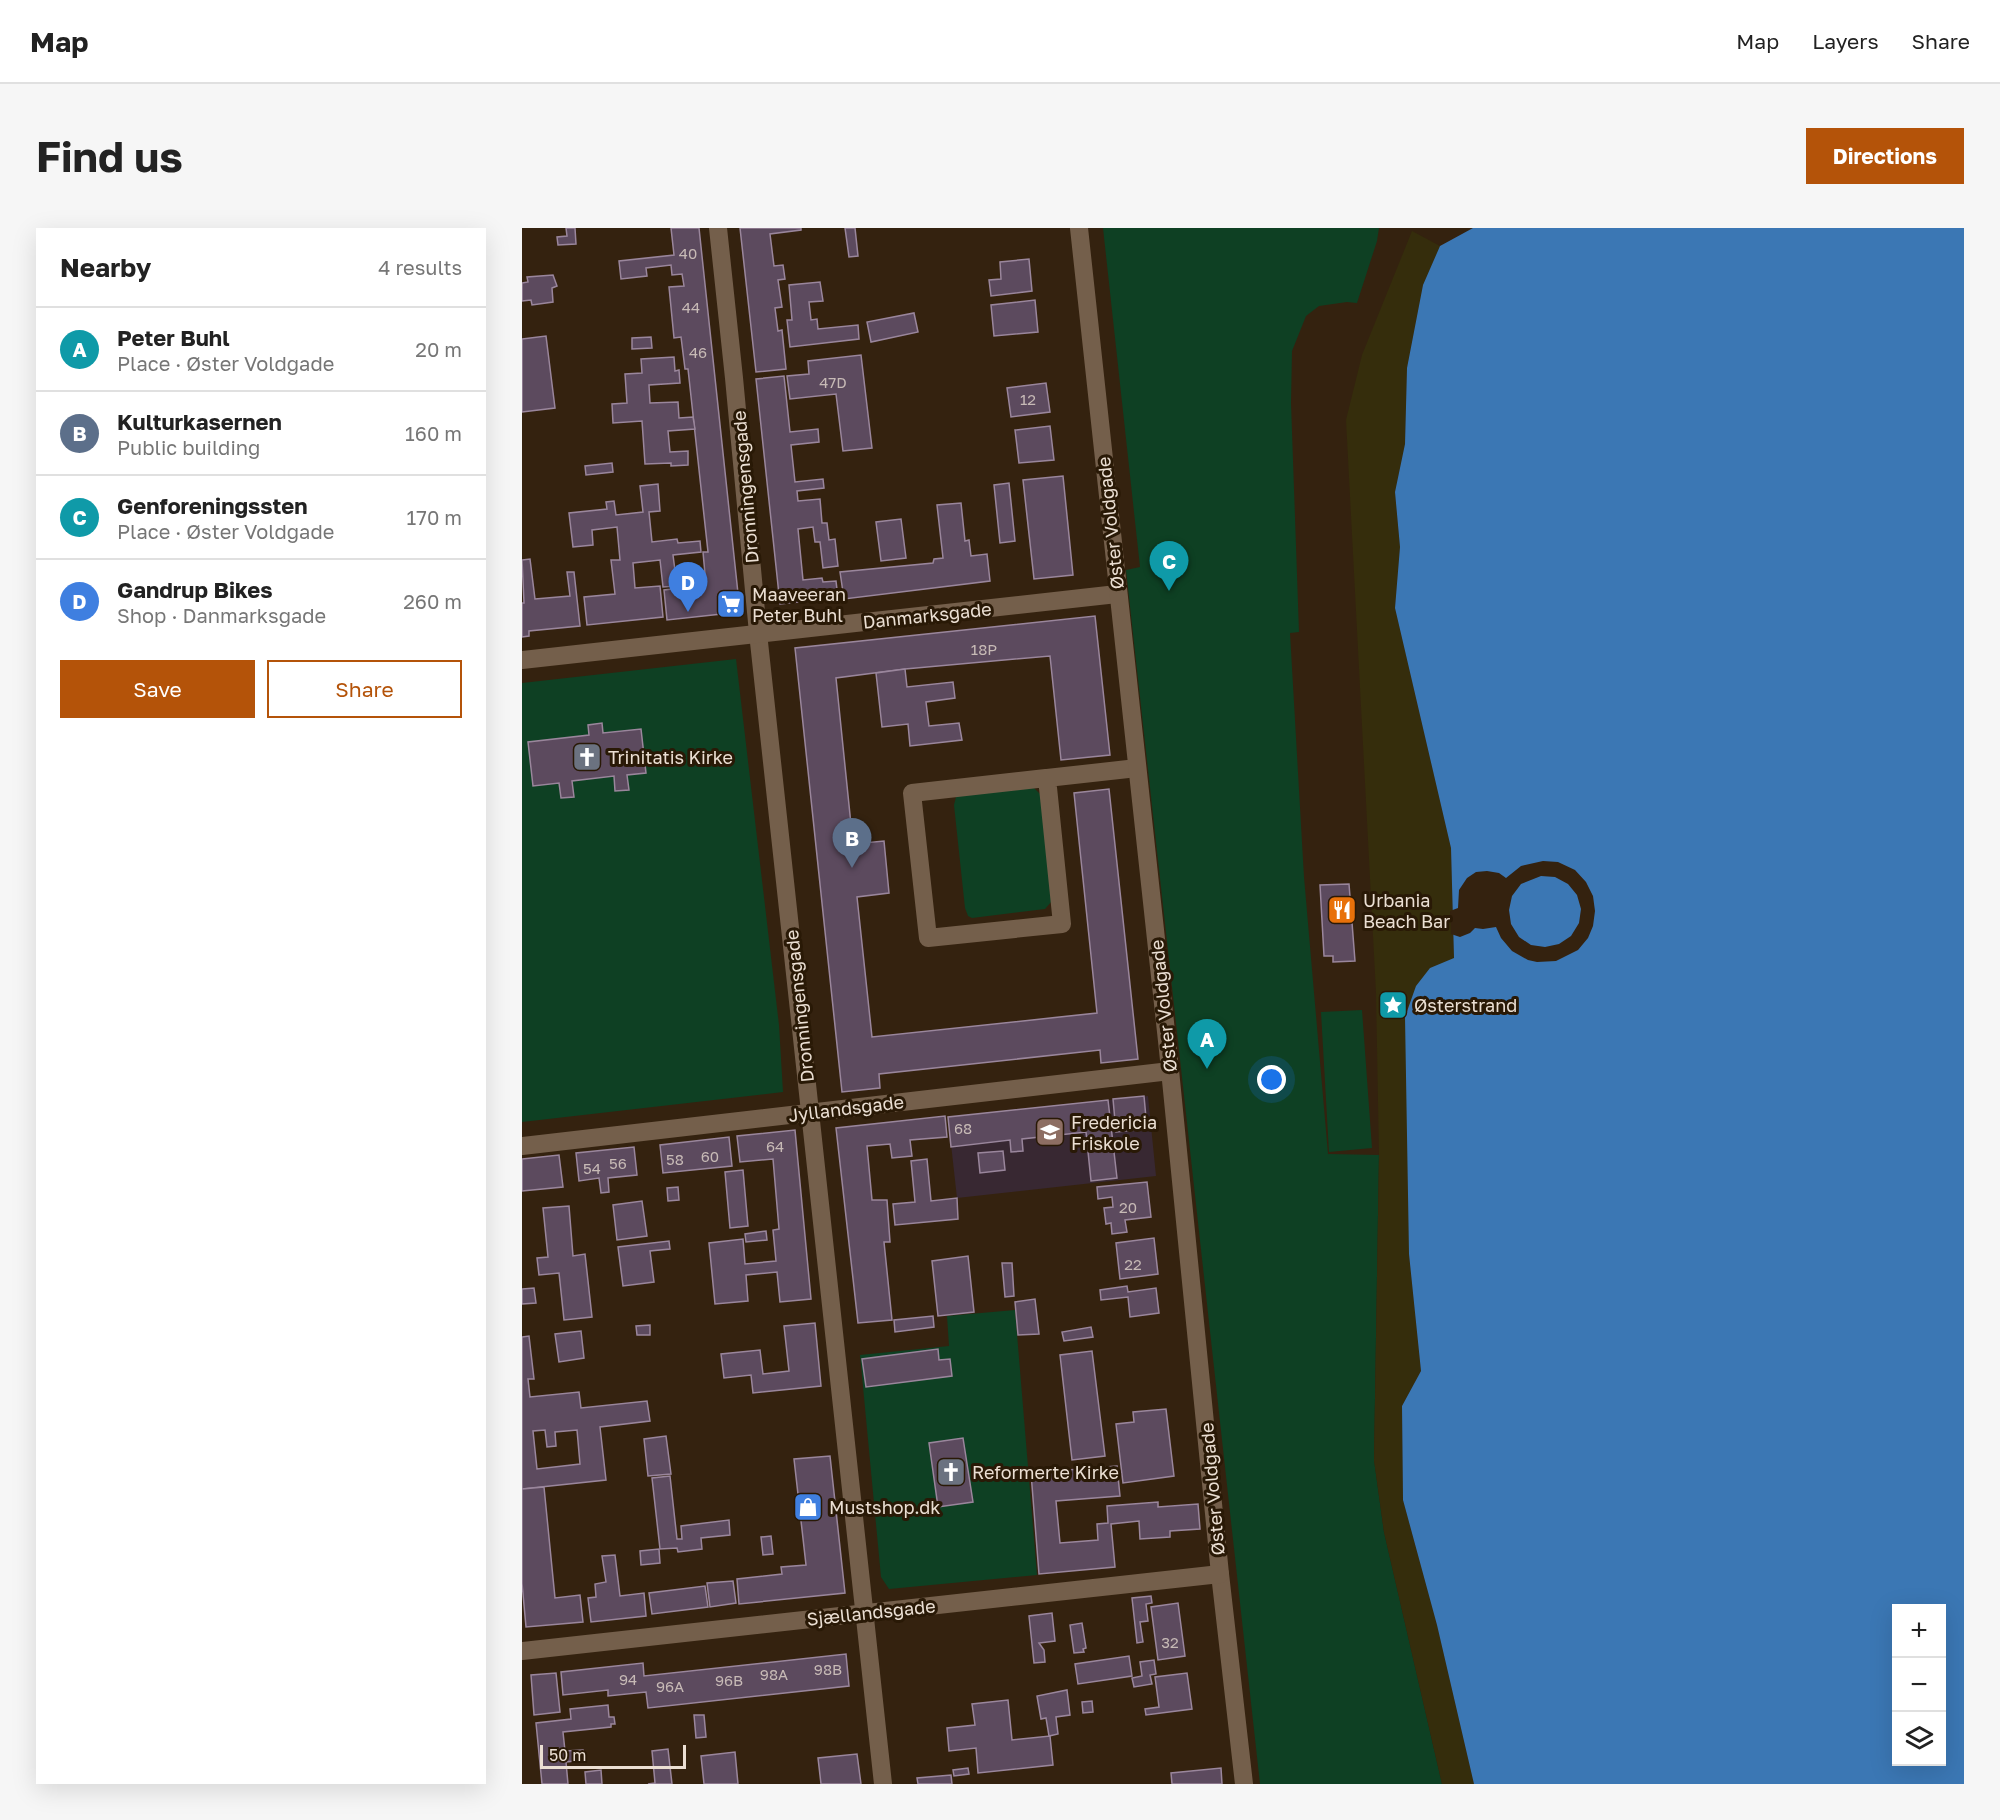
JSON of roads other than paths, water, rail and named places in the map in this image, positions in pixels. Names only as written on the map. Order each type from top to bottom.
[{"type":"street","name":"Dronningensgade","points":[[718,228],[758,633],[883,1784]]},
{"type":"street","name":"Øster Voldgade","points":[[1079,228],[1244,1784]]},
{"type":"street","name":"Danmarksgade","points":[[522,660],[1117,594]]},
{"type":"street","points":[[1047,778],[1062,924],[928,938],[912,793],[1047,778],[1137,768]]},
{"type":"street","name":"Jyllandsgade","points":[[522,1146],[1170,1071]]},
{"type":"street","name":"Sjællandsgade","points":[[522,1651],[1220,1574]]},
{"type":"water","points":[[1473,228],[1964,228],[1964,1784],[1474,1784],[1437,1625],[1403,1500],[1402,1406],[1421,1371],[1409,1254],[1405,1017],[1416,986],[1430,968],[1454,958],[1451,848],[1395,608],[1400,547],[1395,492],[1405,444],[1407,368],[1423,285],[1440,246]]},
{"type":"place","name":"Genforeningssten","points":[[1169,591]]},
{"type":"place","name":"Maaveeran Peter Buhl","points":[[731,604]]},
{"type":"place","name":"Gandrup Bikes","points":[[688,612]]},
{"type":"place","name":"Trinitatis Kirke","points":[[587,757]]},
{"type":"place","name":"Kulturkasernen","points":[[852,868]]},
{"type":"place","name":"Urbania Beach Bar","points":[[1342,910]]},
{"type":"place","name":"Østerstrand","points":[[1393,1005]]},
{"type":"place","name":"Peter Buhl","points":[[1207,1069]]},
{"type":"place","name":"Fredericia Friskole","points":[[1050,1132]]},
{"type":"place","name":"Reformerte Kirke","points":[[951,1472]]},
{"type":"place","name":"Mustshop.dk","points":[[808,1507]]}]
